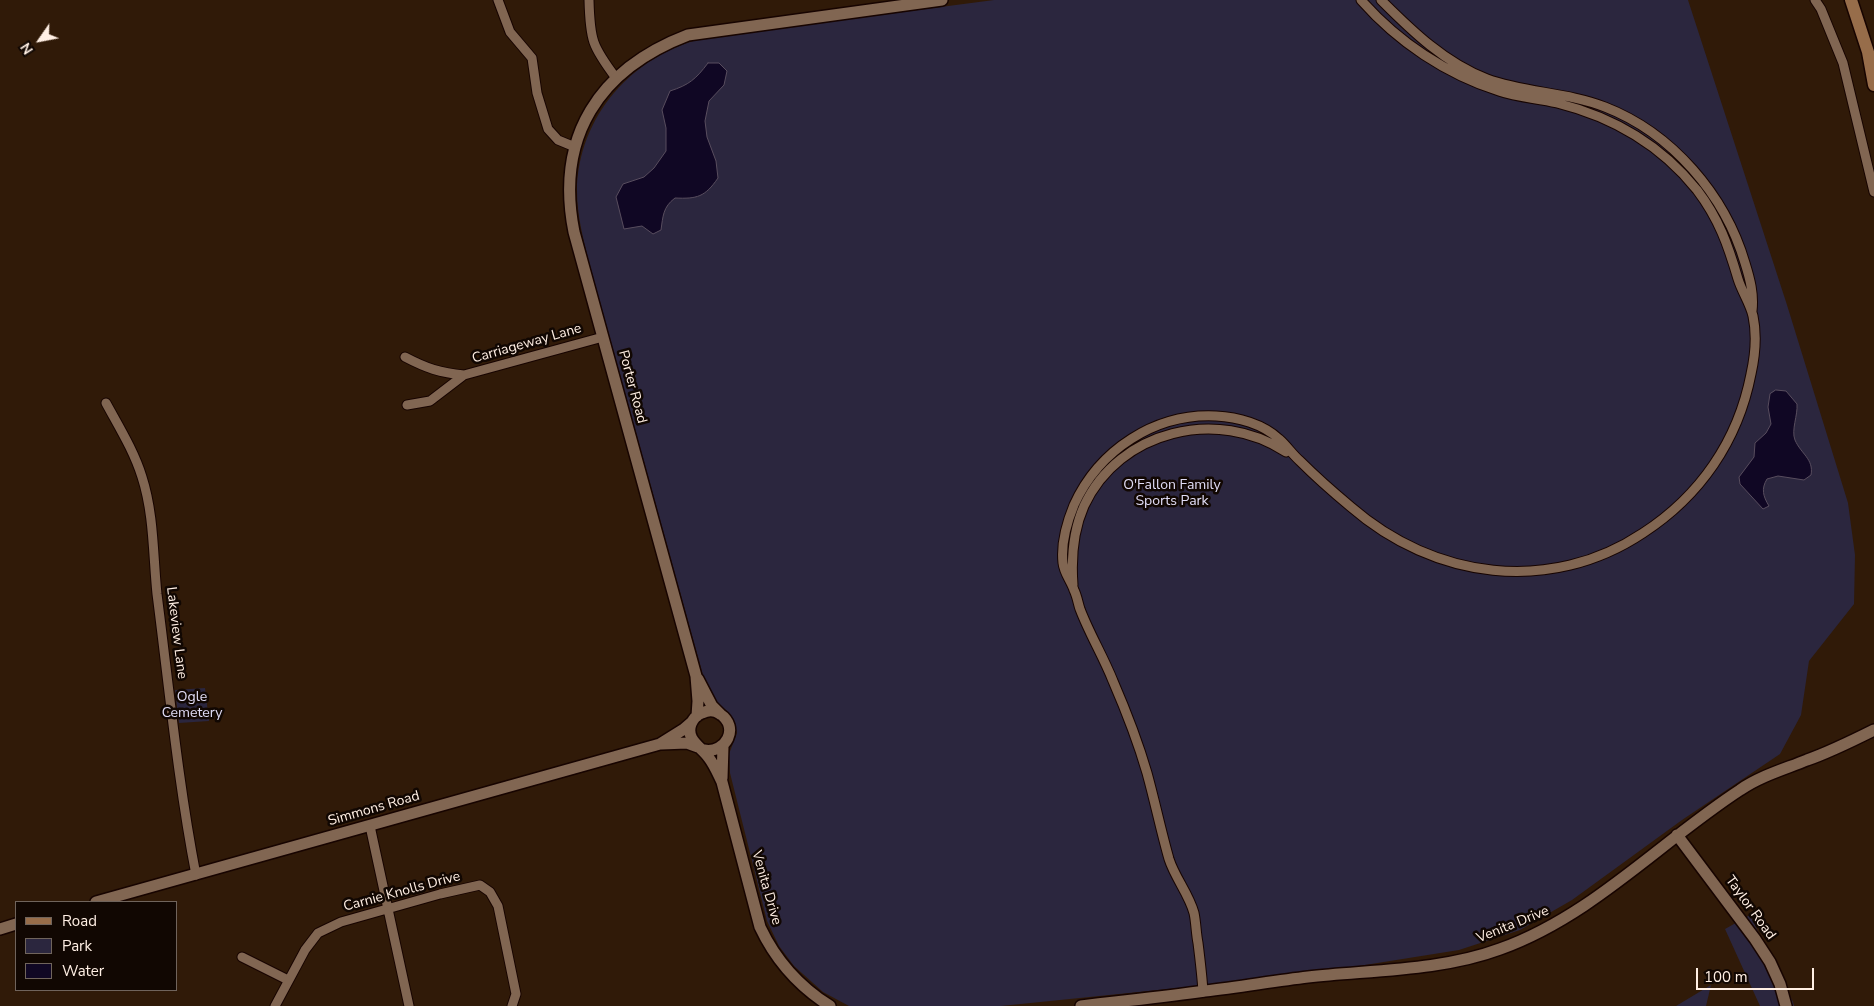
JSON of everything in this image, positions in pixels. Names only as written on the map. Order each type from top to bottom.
[{"type":"main road","points":[[1851,0],[1868,52],[1874,85]]},
{"type":"street","points":[[498,0],[510,32],[532,58],[537,93],[548,129],[558,140],[575,147]]},
{"type":"street","points":[[589,0],[594,45],[616,78]]},
{"type":"street","name":"Porter Road","points":[[694,719],[698,701],[696,676],[570,214],[569,182],[575,147],[583,124],[592,108],[616,78],[640,59],[664,44],[688,35],[866,5],[942,0]]},
{"type":"street","points":[[1361,0],[1390,30],[1412,47],[1457,74],[1517,97],[1556,102],[1601,117],[1642,138],[1681,172],[1711,211],[1730,249],[1739,284],[1752,311]]},
{"type":"street","points":[[1203,992],[1194,911],[1171,868],[1145,767],[1134,734],[1113,681],[1080,608],[1063,563],[1066,531],[1076,500],[1096,469],[1118,449],[1142,432],[1174,420],[1186,418],[1215,416],[1229,418],[1253,423],[1276,436],[1297,459],[1370,524],[1430,557],[1461,566],[1501,572],[1542,569],[1584,562],[1621,547],[1650,529],[1678,508],[1703,481],[1715,464],[1734,429],[1747,391],[1754,353],[1755,337],[1752,311],[1754,297],[1741,249],[1734,232],[1715,197],[1702,180],[1664,141],[1627,117],[1606,108],[1571,96],[1503,84],[1472,72],[1438,52],[1398,18],[1381,0]]},
{"type":"street","points":[[1815,0],[1821,9],[1843,63],[1874,192]]},
{"type":"street","name":"Carriageway Lane","points":[[407,405],[430,401],[464,376],[603,337]]},
{"type":"street","points":[[405,357],[444,374],[464,376]]},
{"type":"street","name":"Lakeview Lane","points":[[106,403],[121,428],[137,462],[148,500],[185,814],[196,875]]},
{"type":"street","name":"Porter Road","points":[[696,676],[712,706],[720,714]]},
{"type":"street","points":[[707,711],[720,714],[725,718],[730,731],[729,738],[723,746],[716,750],[701,749],[690,735],[694,719],[707,711]]},
{"type":"street","name":"Simmons Road","points":[[660,744],[684,729],[694,719]]},
{"type":"street","name":"Venita Drive","points":[[1081,1006],[1203,992],[1306,977],[1428,965],[1461,960],[1499,950],[1560,922],[1604,892],[1677,835],[1742,788],[1874,730]]},
{"type":"street","name":"Simmons Road","points":[[100,901],[660,744],[687,743],[701,749]]},
{"type":"street","name":"Venita Drive","points":[[723,746],[722,782],[760,927],[769,946],[798,982],[830,1006]]},
{"type":"street","name":"Venita Drive","points":[[701,749],[722,782]]},
{"type":"street","points":[[370,826],[409,1006]]},
{"type":"street","name":"Taylor Road","points":[[1677,835],[1770,962],[1780,984],[1786,1006]]},
{"type":"street","name":"Carnie Knolls Drive","points":[[275,1006],[305,950],[318,933],[341,922],[480,885],[490,892],[498,906],[516,994],[512,1006]]},
{"type":"street","points":[[0,929],[15,924]]},
{"type":"street","points":[[242,956],[288,980]]},
{"type":"green space","name":"O'Fallon Family Sports Park","points":[[994,0],[1688,0],[1787,305],[1848,503],[1855,555],[1854,604],[1809,661],[1801,715],[1780,754],[1682,820],[1572,900],[1520,930],[1459,950],[1296,976],[1001,1006],[849,1006],[823,992],[794,966],[779,946],[767,921],[730,773],[729,754],[737,733],[734,720],[726,710],[715,702],[706,686],[589,262],[578,209],[577,191],[580,164],[587,138],[599,114],[614,93],[633,74],[654,59],[678,46],[704,38]]},
{"type":"green space","name":"Ogle Cemetery","points":[[205,688],[209,721],[179,723],[175,690]]},
{"type":"green space","points":[[1750,915],[1794,1006],[1760,1006],[1725,929]]},
{"type":"green space","points":[[1711,985],[1706,1006],[1676,1006]]},
{"type":"water","points":[[708,63],[719,63],[727,71],[724,85],[709,101],[705,121],[707,137],[716,161],[718,178],[700,196],[675,198],[671,201],[664,212],[661,230],[653,234],[642,226],[624,229],[616,197],[623,184],[644,177],[654,168],[666,151],[666,128],[662,110],[670,91],[692,81]]},
{"type":"water","points":[[1776,390],[1786,391],[1797,404],[1794,436],[1811,465],[1811,475],[1804,480],[1778,476],[1767,479],[1764,492],[1769,506],[1763,509],[1740,484],[1739,477],[1754,457],[1755,443],[1766,433],[1771,424],[1768,407],[1770,394]]}]
